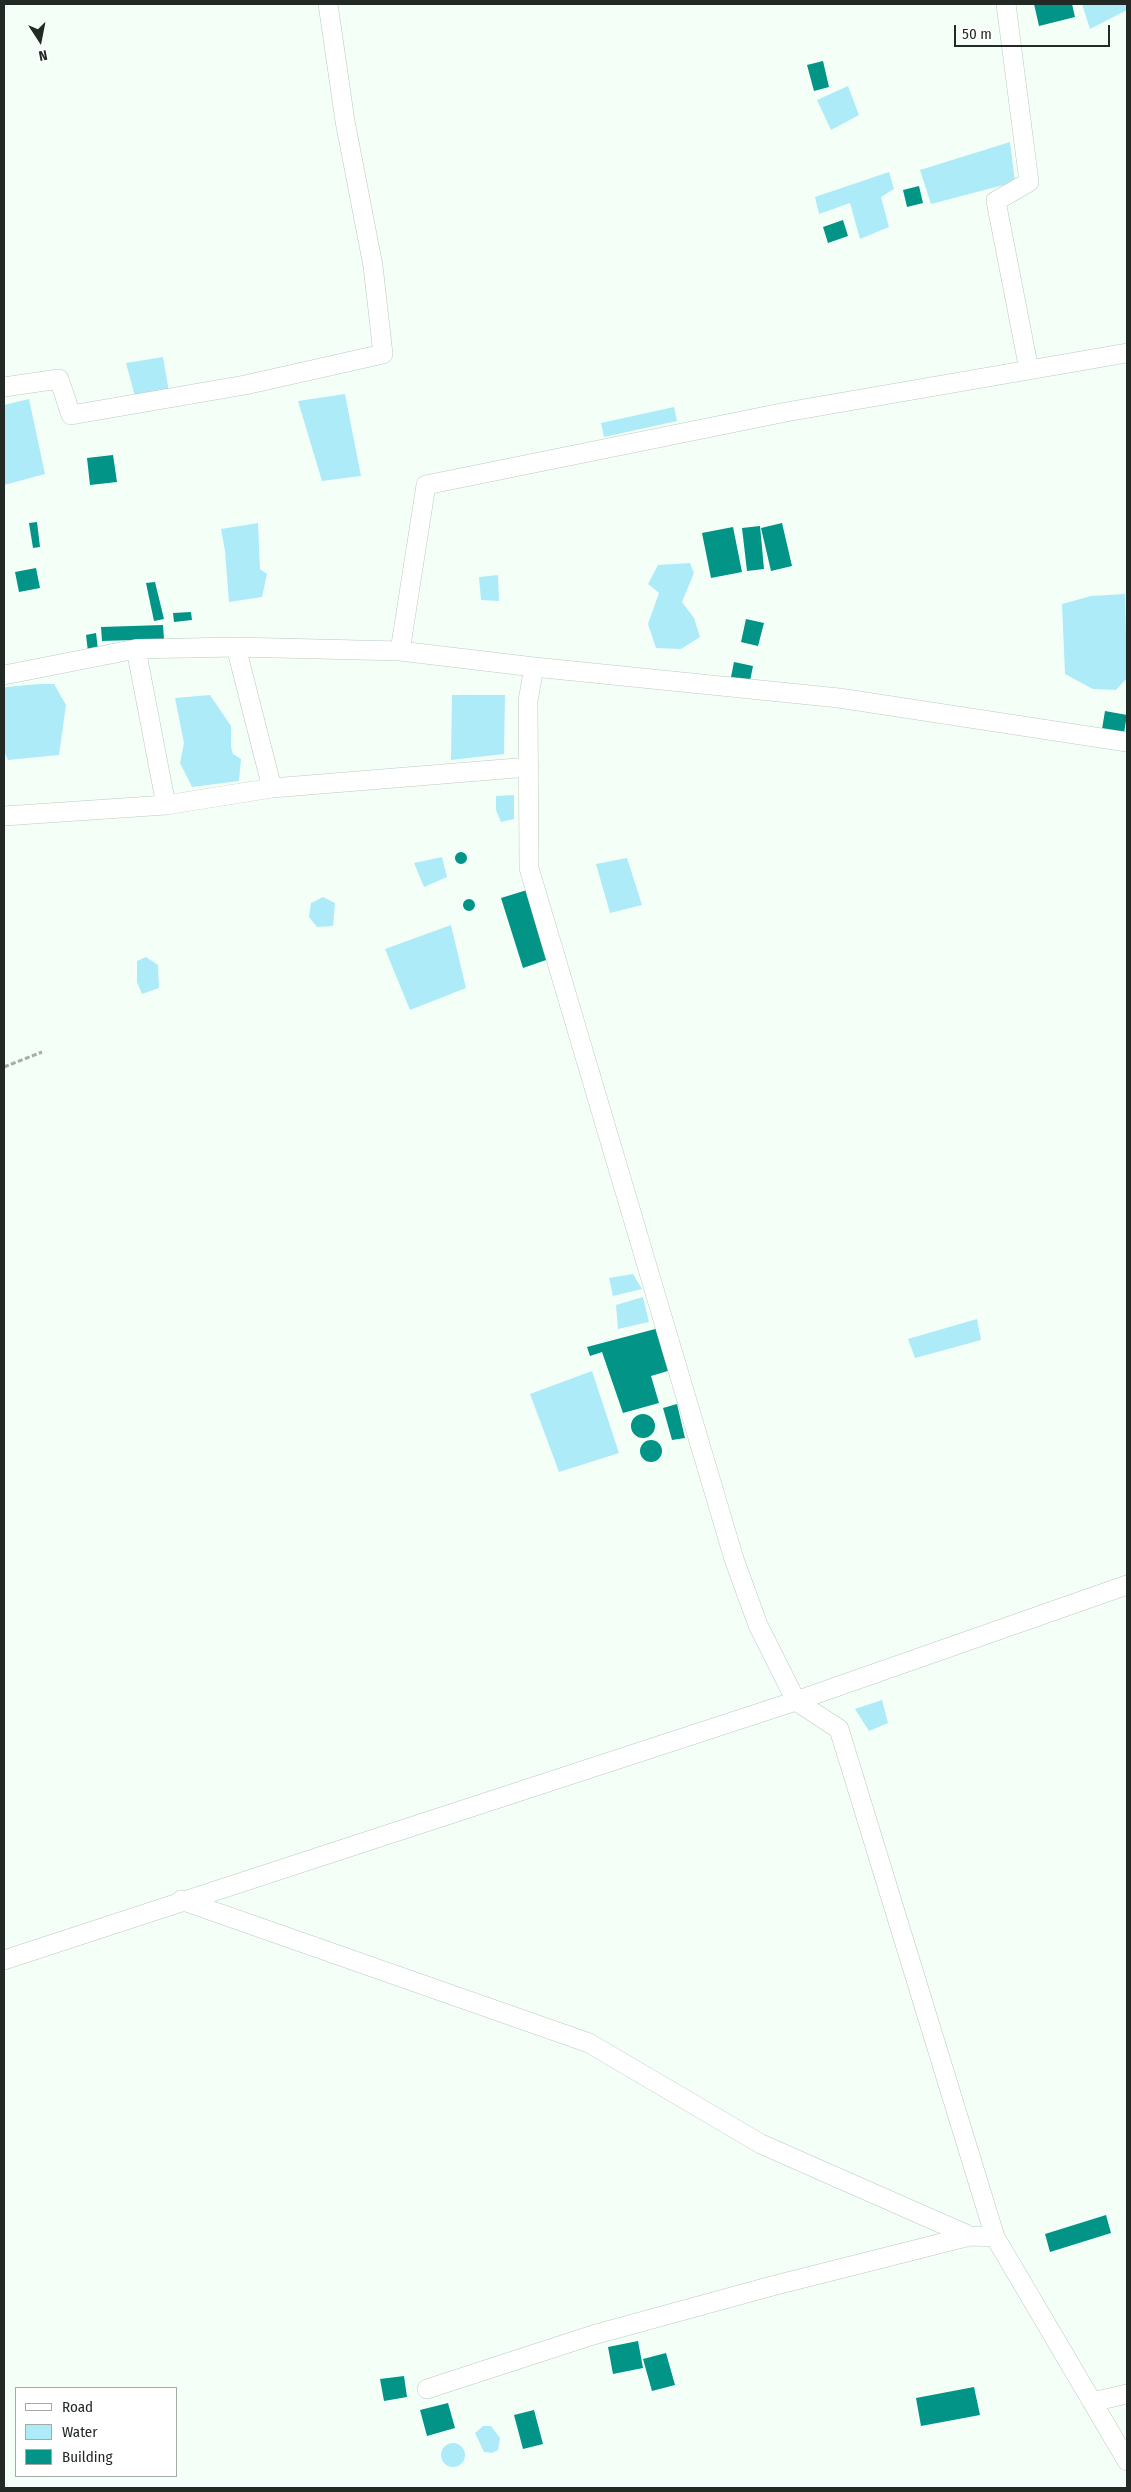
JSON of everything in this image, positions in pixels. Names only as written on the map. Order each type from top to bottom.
[{"type":"street","points":[[4,387],[59,379],[71,415],[245,385],[383,354],[373,266],[345,121],[328,4]]},
{"type":"street","points":[[1006,4],[1029,182],[996,200],[1029,370]]},
{"type":"street","points":[[400,651],[426,485],[786,412],[1127,353]]},
{"type":"street","points":[[236,647],[272,788]]},
{"type":"street","points":[[4,675],[136,649],[236,647],[400,651],[534,667],[839,698],[1127,742]]},
{"type":"street","points":[[136,649],[166,805]]},
{"type":"street","points":[[534,667],[528,701],[529,868],[734,1559],[758,1625],[796,1700],[839,1729],[995,2237],[1127,2461]]},
{"type":"street","points":[[4,816],[166,805],[272,788],[528,767]]},
{"type":"street","points":[[4,1960],[181,1900],[796,1700],[1127,1585]]},
{"type":"street","points":[[181,1900],[589,2043],[761,2144],[970,2236]]},
{"type":"street","points":[[428,2389],[593,2335],[772,2286],[970,2236],[995,2237]]},
{"type":"street","points":[[1092,2402],[1127,2394]]},
{"type":"path","points":[[4,1067],[42,1052]]},
{"type":"water","points":[[1082,4],[1127,4],[1127,10],[1090,29]]},
{"type":"water","points":[[848,86],[859,115],[831,130],[817,100]]},
{"type":"water","points":[[1010,142],[1015,182],[931,204],[920,170]]},
{"type":"water","points":[[889,172],[894,189],[881,197],[889,227],[860,239],[850,203],[819,214],[815,197]]},
{"type":"water","points":[[163,357],[170,398],[137,404],[126,363]]},
{"type":"water","points":[[345,394],[361,476],[322,481],[298,401]]},
{"type":"water","points":[[29,399],[45,474],[4,485],[4,405]]},
{"type":"water","points":[[674,407],[677,421],[604,437],[601,423]]},
{"type":"water","points":[[258,523],[260,569],[267,574],[262,597],[229,602],[225,551],[221,529]]},
{"type":"water","points":[[690,563],[694,573],[682,602],[694,618],[700,637],[681,649],[656,648],[648,624],[659,593],[648,584],[658,565]]},
{"type":"water","points":[[498,575],[499,601],[481,600],[479,577]]},
{"type":"water","points":[[1125,594],[1127,678],[1116,690],[1093,689],[1065,674],[1062,604],[1091,596]]},
{"type":"water","points":[[54,684],[66,705],[59,755],[8,760],[4,751],[4,689],[6,687]]},
{"type":"water","points":[[210,695],[231,726],[233,754],[241,759],[239,781],[192,787],[180,763],[184,743],[175,698]]},
{"type":"water","points":[[452,695],[505,695],[504,754],[451,760]]},
{"type":"water","points":[[514,795],[514,819],[501,822],[496,810],[496,796]]},
{"type":"water","points":[[442,857],[447,877],[424,887],[414,863]]},
{"type":"water","points":[[627,858],[642,905],[610,913],[596,864]]},
{"type":"water","points":[[323,897],[335,903],[333,926],[317,927],[309,917],[311,903]]},
{"type":"water","points":[[451,925],[466,988],[410,1010],[385,949]]},
{"type":"water","points":[[146,957],[158,965],[159,988],[142,994],[137,982],[137,961]]},
{"type":"water","points":[[633,1274],[642,1289],[613,1296],[609,1278]]},
{"type":"water","points":[[643,1297],[649,1322],[618,1329],[616,1305]]},
{"type":"water","points":[[977,1319],[981,1340],[915,1358],[908,1339]]},
{"type":"water","points":[[592,1371],[619,1453],[559,1472],[530,1394]]},
{"type":"water","points":[[882,1700],[888,1723],[869,1731],[855,1709]]},
{"type":"water","points":[[483,2426],[491,2426],[500,2438],[498,2450],[492,2453],[484,2452],[475,2433]]},
{"type":"water","points":[[453,2443],[461,2447],[465,2455],[461,2463],[453,2467],[445,2463],[441,2455],[445,2447]]},
{"type":"building","points":[[1034,4],[1072,4],[1075,17],[1039,26]]},
{"type":"building","points":[[823,61],[829,87],[814,91],[807,65]]},
{"type":"building","points":[[919,186],[923,203],[907,207],[903,190]]},
{"type":"building","points":[[843,220],[848,236],[828,243],[823,227]]},
{"type":"building","points":[[113,455],[117,482],[90,485],[87,458]]},
{"type":"building","points":[[37,522],[40,547],[33,548],[29,523]]},
{"type":"building","points":[[782,523],[792,566],[771,571],[761,528]]},
{"type":"building","points":[[760,526],[764,569],[747,571],[742,528]]},
{"type":"building","points":[[733,527],[742,572],[711,578],[702,533]]},
{"type":"building","points":[[36,568],[40,588],[19,592],[15,572]]},
{"type":"building","points":[[155,582],[164,619],[154,621],[146,583]]},
{"type":"building","points":[[191,612],[192,620],[174,622],[173,613]]},
{"type":"building","points":[[746,619],[764,623],[758,646],[741,642]]},
{"type":"building","points":[[163,625],[164,639],[102,641],[101,627]]},
{"type":"building","points":[[96,633],[98,650],[88,652],[86,635]]},
{"type":"building","points":[[734,662],[753,666],[750,681],[731,677]]},
{"type":"building","points":[[1105,711],[1127,715],[1123,739],[1101,735]]},
{"type":"building","points":[[463,852],[466,853],[466,863],[459,864],[456,863],[455,856],[456,853]]},
{"type":"building","points":[[527,890],[549,959],[523,968],[501,898]]},
{"type":"building","points":[[471,899],[474,900],[474,910],[467,911],[464,910],[463,903],[464,900]]},
{"type":"building","points":[[659,1328],[671,1370],[651,1376],[659,1403],[623,1413],[602,1352],[590,1356],[587,1347]]},
{"type":"building","points":[[677,1404],[685,1438],[672,1440],[663,1408]]},
{"type":"building","points":[[643,1414],[652,1417],[655,1426],[652,1435],[643,1438],[634,1435],[631,1426],[634,1417]]},
{"type":"building","points":[[651,1440],[661,1447],[662,1451],[655,1461],[651,1462],[641,1455],[640,1451],[647,1441]]},
{"type":"building","points":[[1106,2215],[1111,2233],[1050,2252],[1045,2234]]},
{"type":"building","points":[[638,2341],[643,2368],[613,2374],[608,2347]]},
{"type":"building","points":[[666,2353],[675,2385],[652,2391],[643,2359]]},
{"type":"building","points":[[404,2376],[407,2397],[384,2401],[380,2379]]},
{"type":"building","points":[[974,2387],[980,2415],[921,2426],[916,2398]]},
{"type":"building","points":[[448,2403],[455,2428],[427,2436],[420,2410]]},
{"type":"building","points":[[534,2410],[543,2444],[523,2449],[514,2415]]}]
